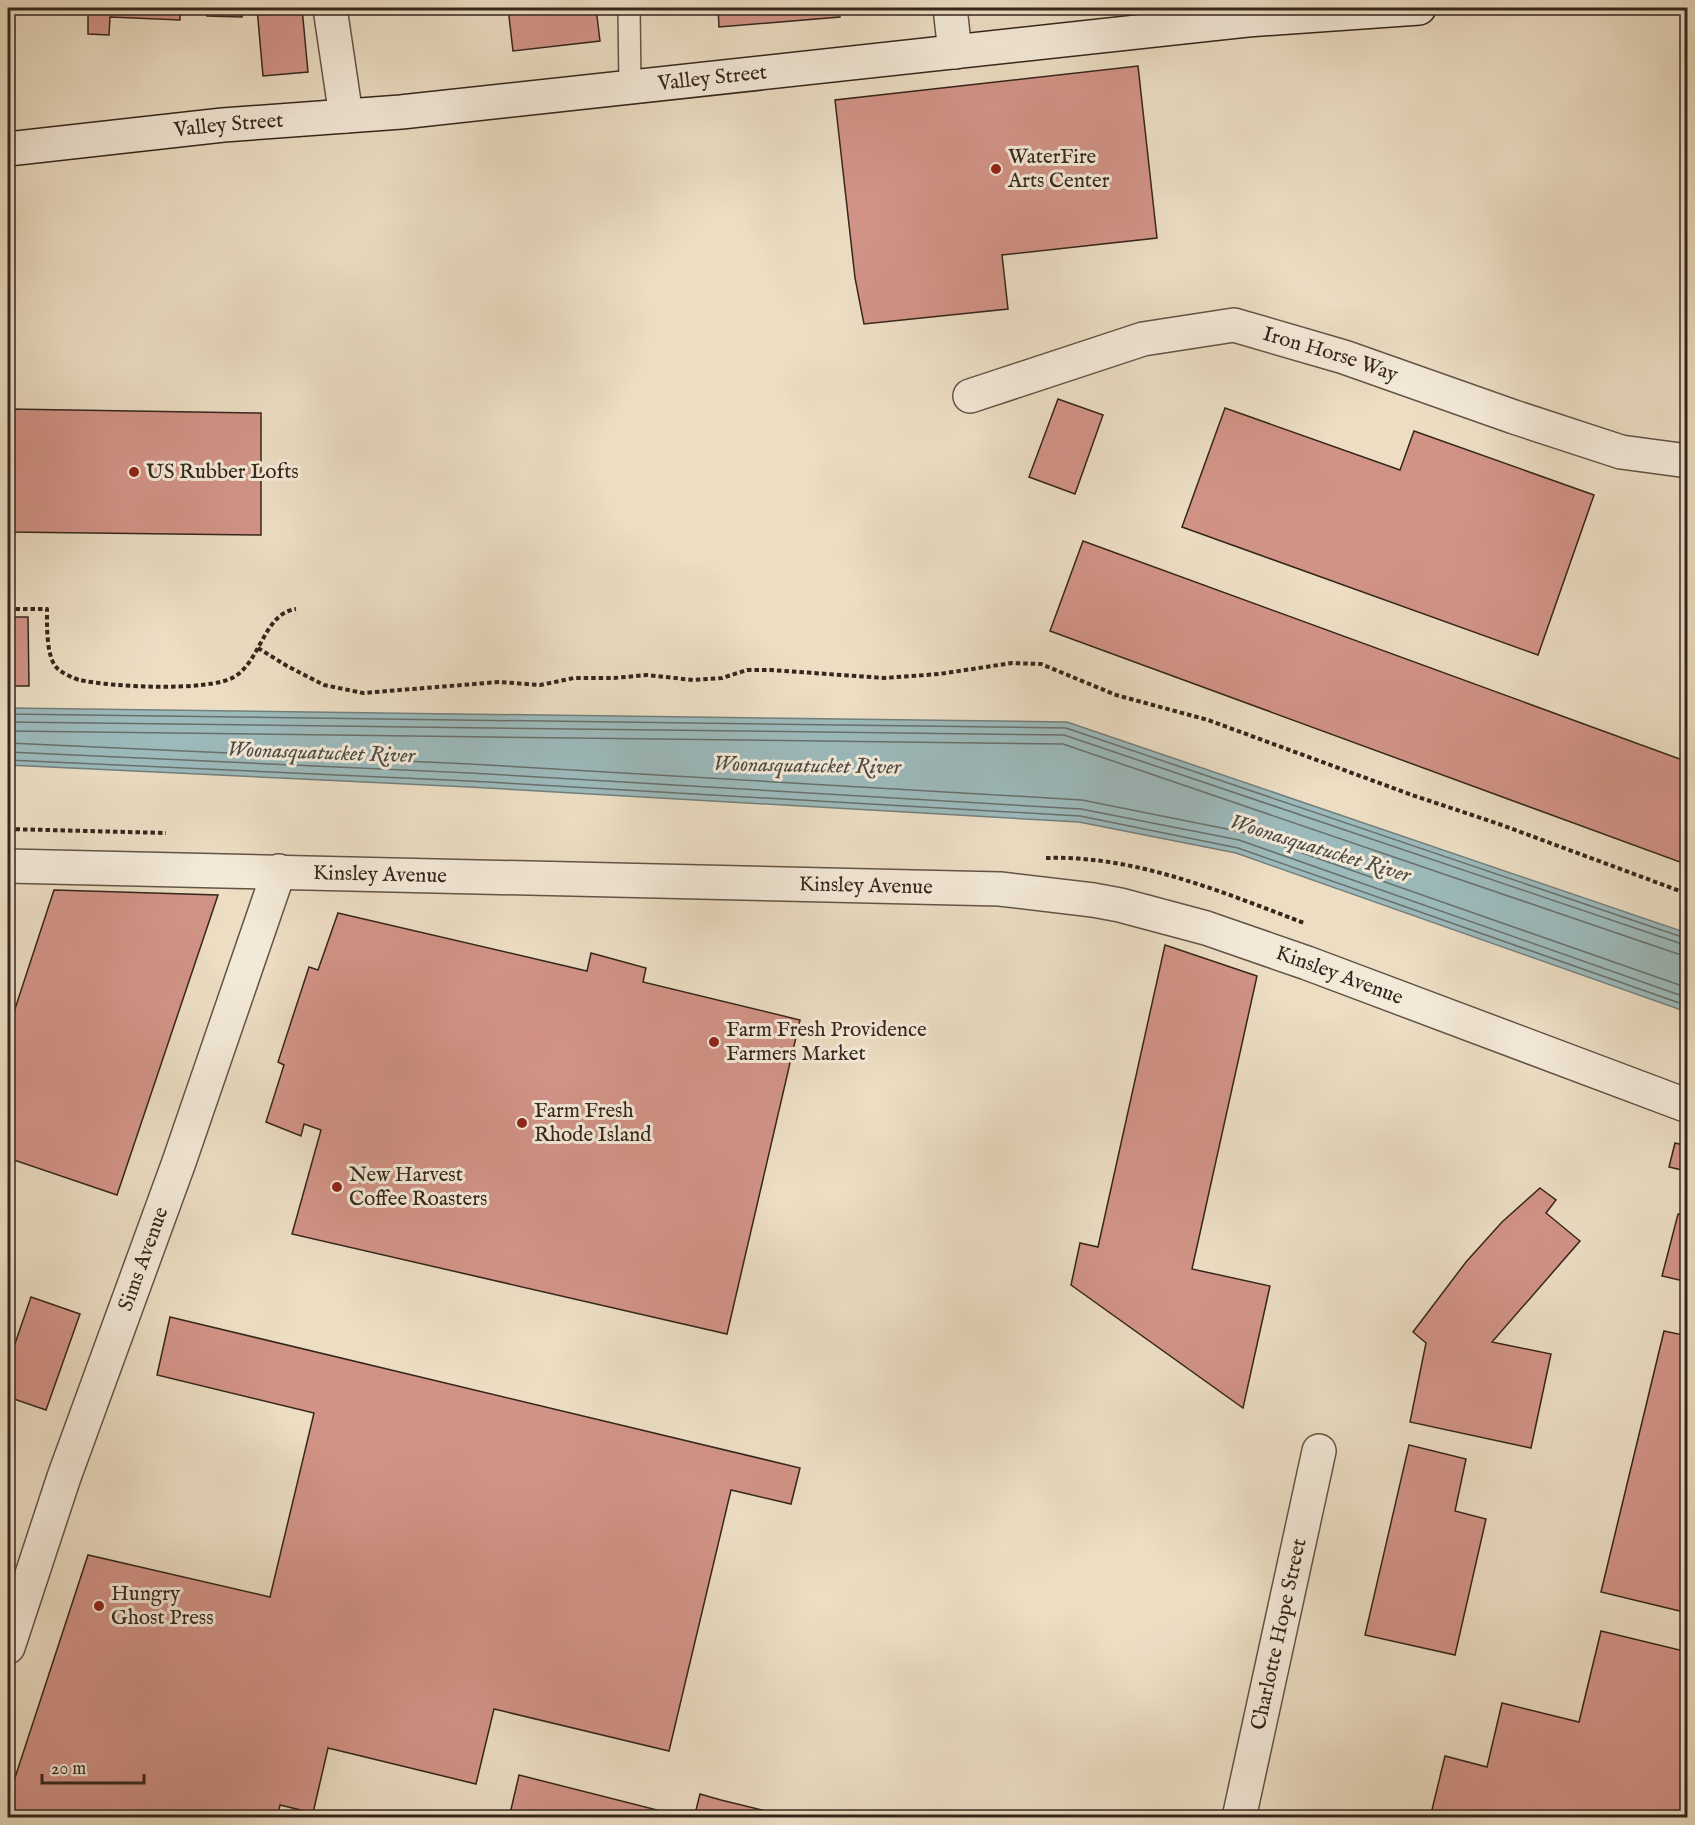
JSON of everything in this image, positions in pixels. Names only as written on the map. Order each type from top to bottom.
[{"type":"street","points":[[330,8],[346,116]]},
{"type":"street","points":[[950,8],[955,52]]},
{"type":"street","name":"Valley Street","points":[[8,149],[200,127],[401,112],[1247,21],[1419,8]]},
{"type":"street","name":"Iron Horse Way","points":[[969,396],[1143,339],[1234,325],[1344,357],[1621,452],[1688,461]]},
{"type":"street","name":"Kinsley Avenue","points":[[8,866],[988,889],[1093,900],[1161,915],[1240,939],[1688,1106]]},
{"type":"street","name":"Sims Avenue","points":[[8,1647],[64,1477],[179,1161],[279,871]]},
{"type":"street","name":"Charlotte Hope Street","points":[[1239,1818],[1319,1451]]},
{"type":"lane","points":[[629,8],[630,86]]},
{"type":"path","points":[[8,609],[47,609],[49,648],[56,667],[77,680],[152,687],[219,683],[235,676],[249,662],[272,624],[284,610],[296,609]]},
{"type":"path","points":[[258,648],[286,666],[324,685],[363,693],[499,682],[540,685],[574,678],[647,675],[693,680],[722,678],[747,670],[884,678],[939,674],[1012,663],[1041,664],[1116,695],[1208,720],[1688,894]]},
{"type":"water","name":"Woonasquatucket River","points":[[8,708],[1067,722],[1687,933],[1687,1012],[1236,853],[1079,822],[469,787],[8,765]]},
{"type":"building","points":[[31,8],[180,8],[180,20],[110,17],[109,35],[88,34],[88,14],[31,12]]},
{"type":"building","points":[[207,8],[242,8],[242,17],[207,16]]},
{"type":"building","points":[[257,8],[302,8],[308,72],[263,76]]},
{"type":"building","points":[[508,8],[596,8],[600,41],[513,51]]},
{"type":"building","points":[[718,8],[839,8],[840,17],[719,27]]},
{"type":"building","points":[[866,8],[910,8],[867,13]]},
{"type":"building","name":"WaterFire Arts Center","points":[[1138,66],[1157,238],[1002,255],[1008,309],[864,324],[855,278],[835,100]]},
{"type":"building","points":[[1058,399],[1103,415],[1075,494],[1029,477]]},
{"type":"building","points":[[1225,408],[1400,470],[1414,431],[1594,495],[1538,655],[1182,527]]},
{"type":"building","name":"US Rubber Lofts","points":[[8,409],[261,413],[261,535],[8,532]]},
{"type":"building","points":[[1083,541],[1688,762],[1688,865],[1050,631]]},
{"type":"building","points":[[8,617],[28,617],[29,686],[8,686]]},
{"type":"building","points":[[54,890],[218,895],[117,1195],[8,1158],[8,1016],[12,1018]]},
{"type":"building","name":"Farm Fresh Rhode Island","points":[[338,913],[587,971],[591,953],[646,968],[643,982],[800,1020],[727,1334],[292,1234],[321,1130],[304,1124],[301,1136],[266,1122],[284,1065],[278,1062],[309,967],[318,970]]},
{"type":"building","points":[[1165,945],[1257,976],[1192,1269],[1270,1286],[1243,1408],[1071,1285],[1080,1243],[1098,1247]]},
{"type":"building","points":[[1675,1143],[1688,1146],[1686,1171],[1669,1167]]},
{"type":"building","points":[[1540,1188],[1556,1200],[1546,1213],[1580,1241],[1492,1342],[1551,1354],[1531,1448],[1410,1422],[1426,1343],[1413,1332],[1466,1262],[1502,1222]]},
{"type":"building","points":[[1678,1214],[1688,1216],[1688,1282],[1662,1276]]},
{"type":"building","points":[[31,1297],[80,1314],[46,1410],[8,1397],[8,1364]]},
{"type":"building","points":[[170,1317],[800,1468],[791,1504],[731,1490],[669,1751],[494,1709],[476,1784],[328,1748],[313,1813],[280,1805],[277,1818],[8,1818],[8,1799],[88,1555],[270,1597],[314,1413],[157,1375]]},
{"type":"building","points":[[1664,1331],[1688,1336],[1688,1613],[1601,1592]]},
{"type":"building","points":[[1409,1445],[1466,1459],[1455,1511],[1486,1519],[1455,1655],[1365,1635]]},
{"type":"building","points":[[1601,1631],[1688,1652],[1688,1818],[1430,1818],[1445,1756],[1487,1767],[1502,1703],[1579,1722]]},
{"type":"building","points":[[519,1775],[665,1812],[663,1818],[509,1818]]},
{"type":"building","points":[[700,1794],[721,1800],[795,1818],[694,1818]]},
{"type":"place","name":"WaterFire Arts Center","points":[[996,169]]},
{"type":"place","name":"US Rubber Lofts","points":[[134,472]]},
{"type":"place","name":"Farm Fresh Providence Farmers Market","points":[[714,1042]]},
{"type":"place","name":"Farm Fresh Rhode Island","points":[[522,1123]]},
{"type":"place","name":"New Harvest Coffee Roasters","points":[[337,1187]]},
{"type":"place","name":"Hungry Ghost Press","points":[[99,1606]]}]
